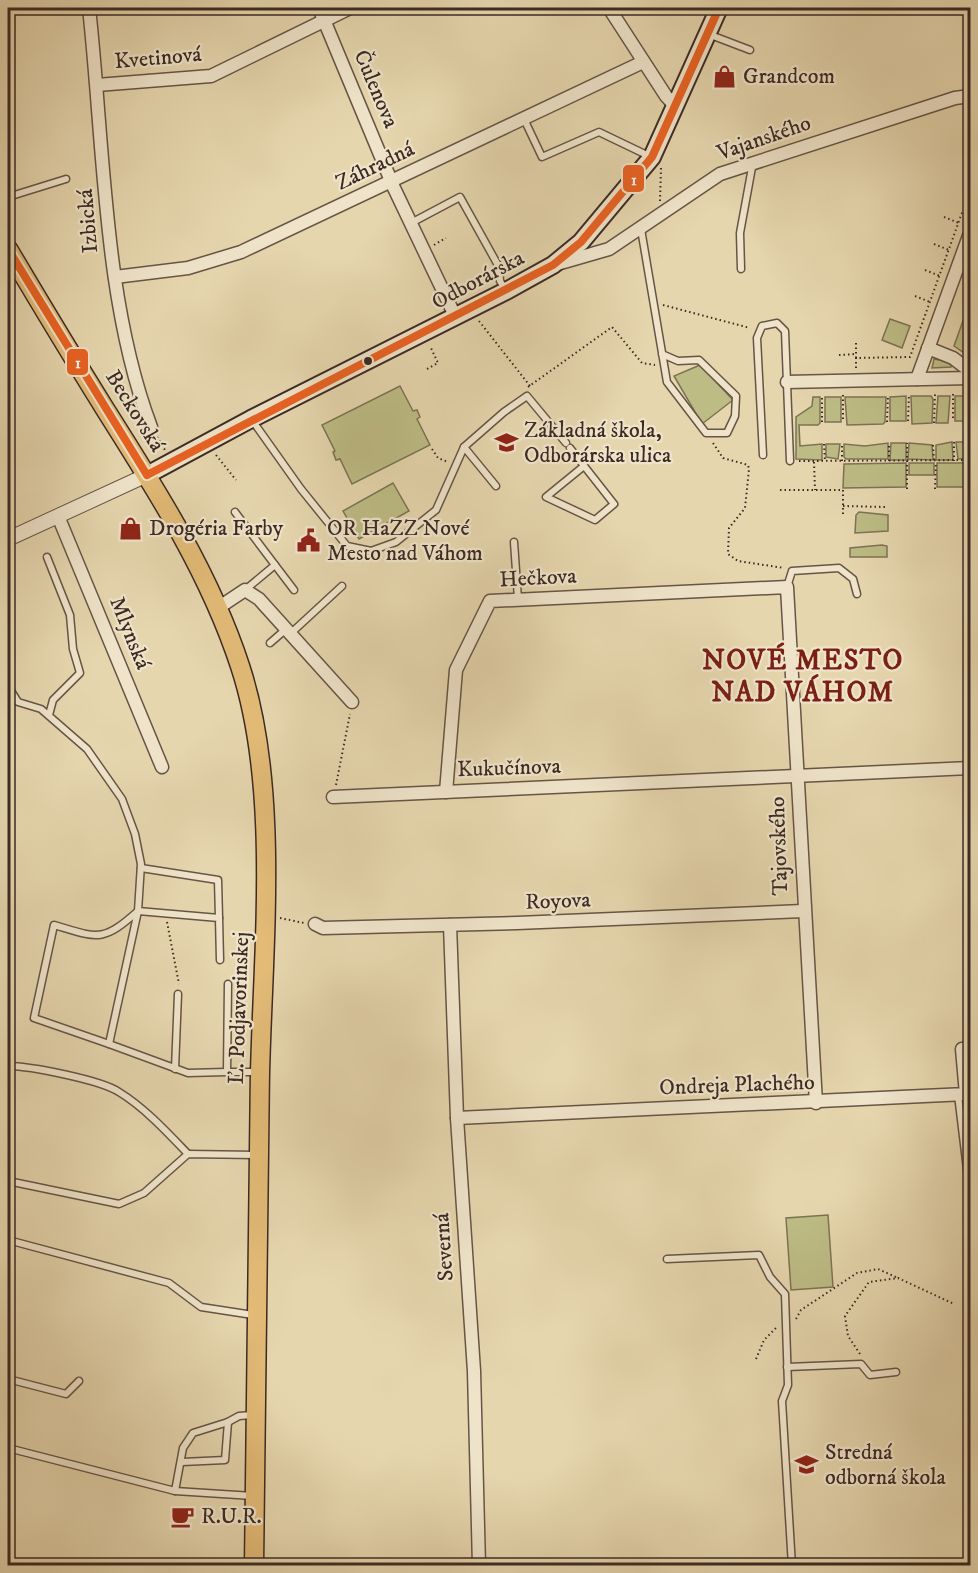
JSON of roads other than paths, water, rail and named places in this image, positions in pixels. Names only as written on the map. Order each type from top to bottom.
[{"type":"main road","name":"Odborárska","points":[[147,475],[251,419],[456,318],[553,265],[581,242],[656,160],[676,107],[719,8]]},
{"type":"main road","name":"Beckovská","points":[[8,249],[147,475]]},
{"type":"main road","name":"Ľ. Podjavorinskej","points":[[147,475],[170,511],[218,608],[241,668],[257,741],[264,803],[265,917],[260,1072],[254,1566]]},
{"type":"street","name":"Izbická","points":[[89,8],[115,277],[138,394],[151,427]]},
{"type":"street","name":"Čulenova","points":[[319,8],[392,181],[456,318]]},
{"type":"street","name":"Kvetinová","points":[[98,85],[212,76],[350,8]]},
{"type":"street","points":[[609,8],[643,62],[676,107]]},
{"type":"street","name":"Záhradná","points":[[115,277],[188,268],[241,252],[643,62]]},
{"type":"street","name":"Vajanského","points":[[553,265],[609,249],[720,174],[753,161],[955,98],[970,96]]},
{"type":"street","points":[[918,379],[970,233]]},
{"type":"street","points":[[928,348],[953,358],[970,371]]},
{"type":"street","points":[[787,382],[970,378]]},
{"type":"street","points":[[8,539],[147,475]]},
{"type":"street","name":"Mlynská","points":[[58,516],[162,767]]},
{"type":"street","name":"Hečkova","points":[[446,792],[456,670],[490,601],[787,587]]},
{"type":"street","name":"Tajovského","points":[[787,587],[816,1103]]},
{"type":"street","points":[[218,608],[245,590],[259,598],[352,702]]},
{"type":"street","name":"Kukučínova","points":[[333,796],[970,768]]},
{"type":"street","name":"Royova","points":[[315,924],[323,928],[450,925],[804,911]]},
{"type":"street","name":"Severná","points":[[450,925],[457,1118],[474,1371],[479,1566]]},
{"type":"street","points":[[958,1095],[966,1094],[962,1049],[970,1048]]},
{"type":"street","name":"Ondreja Plachého","points":[[457,1118],[958,1095]]},
{"type":"lane","points":[[708,34],[750,50]]},
{"type":"lane","points":[[524,119],[542,157],[599,132],[656,160]]},
{"type":"lane","points":[[741,269],[740,233],[753,161]]},
{"type":"lane","points":[[8,197],[66,179]]},
{"type":"lane","points":[[411,223],[460,197],[499,267],[500,281],[506,291]]},
{"type":"lane","points":[[641,229],[664,368],[668,382],[706,433],[727,433],[735,416],[736,396],[699,360],[678,361],[662,354]]},
{"type":"lane","points":[[764,455],[758,338],[762,326],[777,323],[785,331],[790,460]]},
{"type":"lane","points":[[251,419],[301,489],[347,546],[371,551],[396,543],[436,510],[464,447],[504,412],[527,396],[568,446],[584,466],[614,504],[595,520],[546,497],[584,466]]},
{"type":"lane","points":[[464,447],[496,486]]},
{"type":"lane","points":[[235,512],[294,590]]},
{"type":"lane","points":[[514,542],[518,599]]},
{"type":"lane","points":[[47,557],[70,615],[73,649],[80,673],[52,700],[49,715]]},
{"type":"lane","points":[[245,590],[275,565]]},
{"type":"lane","points":[[787,587],[792,571],[839,568],[853,579],[857,594]]},
{"type":"lane","points":[[270,643],[287,632],[342,586]]},
{"type":"lane","points":[[8,686],[18,702],[42,709],[87,749],[122,800],[135,834],[141,868],[138,911],[109,1044]]},
{"type":"lane","points":[[141,868],[218,880],[220,960]]},
{"type":"lane","points":[[219,918],[138,911],[108,934],[95,938],[54,925],[34,1018],[188,1073],[260,1072]]},
{"type":"lane","points":[[227,1072],[228,984]]},
{"type":"lane","points":[[175,1069],[178,994]]},
{"type":"lane","points":[[8,1066],[31,1066],[118,1090],[160,1124],[188,1154]]},
{"type":"lane","points":[[958,1095],[969,1186]]},
{"type":"lane","points":[[8,1181],[119,1204],[144,1193],[188,1154],[260,1156]]},
{"type":"lane","points":[[8,1240],[169,1283],[201,1307],[258,1315]]},
{"type":"lane","points":[[668,1259],[759,1255],[770,1277],[785,1294],[788,1384],[782,1401],[792,1566]]},
{"type":"lane","points":[[787,1367],[861,1364],[870,1375],[896,1372]]},
{"type":"lane","points":[[8,1379],[66,1394],[79,1381]]},
{"type":"lane","points":[[175,1491],[183,1448],[193,1433],[228,1422],[238,1416],[256,1414]]},
{"type":"lane","points":[[182,1462],[225,1460],[228,1422]]},
{"type":"lane","points":[[8,1448],[175,1491],[254,1496]]},
{"type":"place","name":"Grandcom","points":[[725,76]]},
{"type":"place","name":"Základná škola, Odborárska ulica","points":[[506,443]]},
{"type":"place","name":"Drogéria Farby","points":[[131,528]]},
{"type":"place","name":"OR HaZZ Nové Mesto nad Váhom","points":[[309,541]]},
{"type":"place","name":"Stredná odborná škola","points":[[807,1465]]},
{"type":"place","name":"R.U.R.","points":[[183,1516]]},
{"type":"district","name":"NOVÉ MESTO NAD VÁHOM","points":[[803,676]]}]
